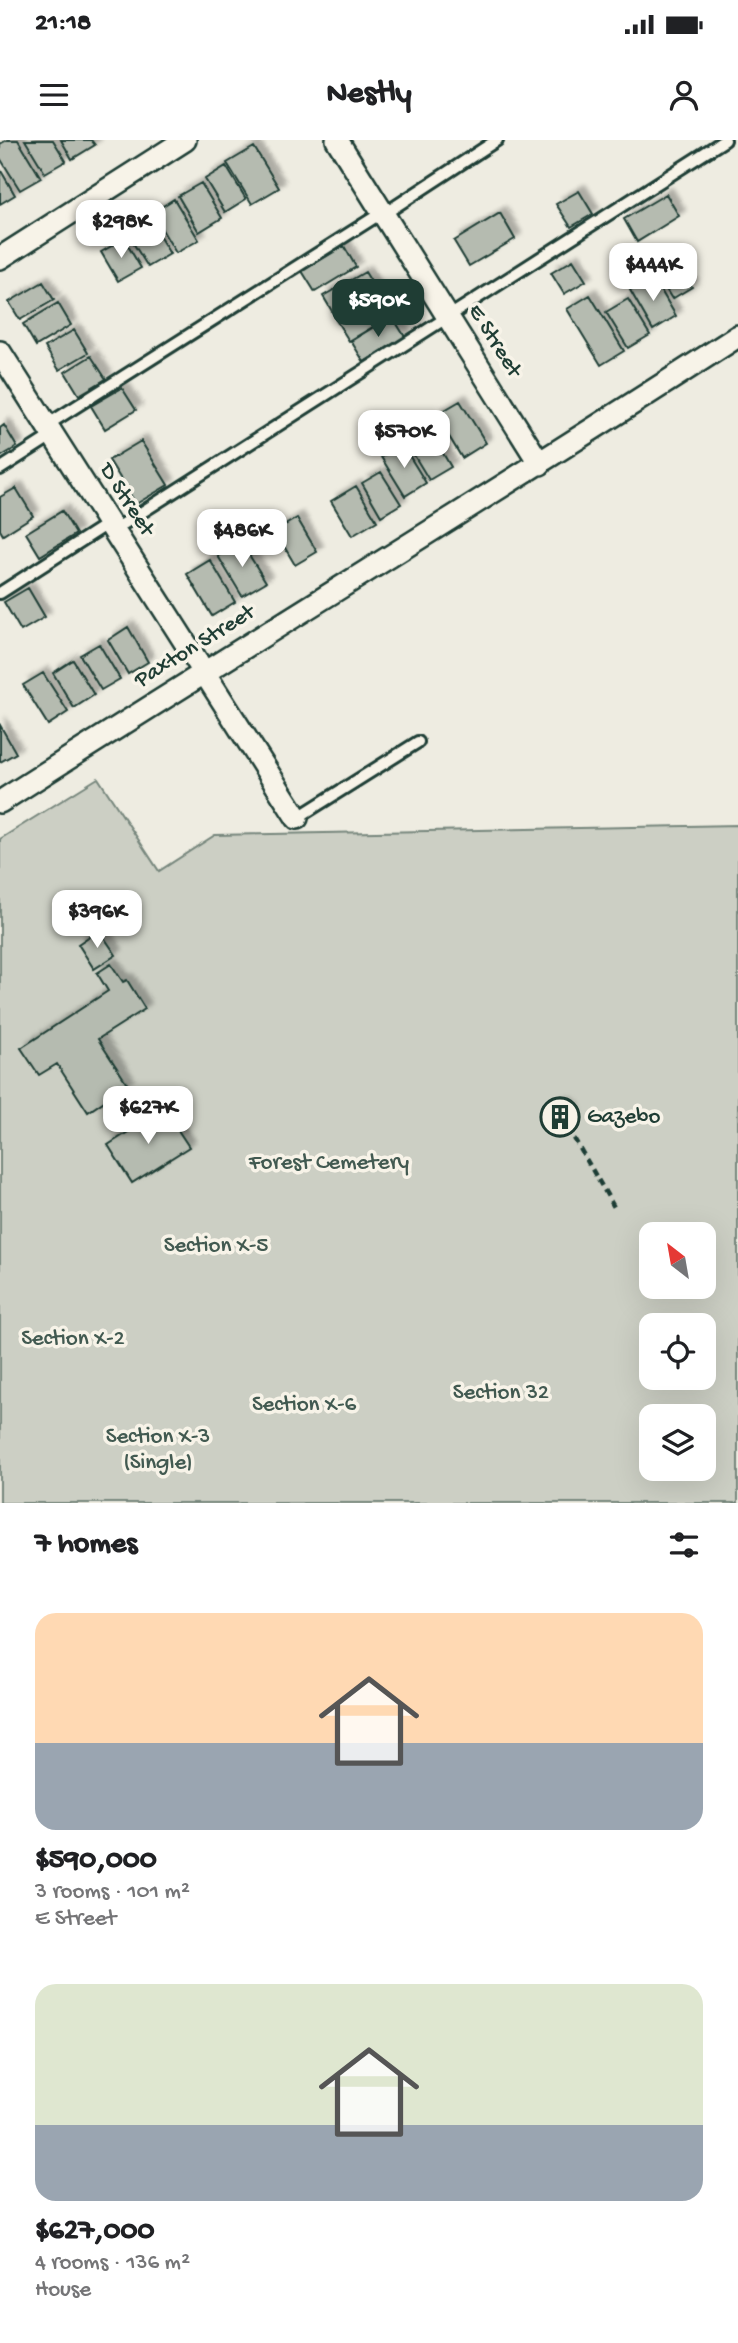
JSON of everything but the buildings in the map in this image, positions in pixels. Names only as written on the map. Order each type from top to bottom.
[{"type":"street","points":[[0,258],[186,140]]},
{"type":"street","name":"E Street","points":[[337,140],[540,464]]},
{"type":"street","name":"Paxton Street","points":[[0,802],[204,671],[540,464],[738,336]]},
{"type":"street","name":"D Street","points":[[0,352],[298,818]]},
{"type":"lane","points":[[0,469],[50,430],[497,140]]},
{"type":"lane","points":[[0,593],[112,527],[725,140]]},
{"type":"lane","points":[[298,818],[418,742]]},
{"type":"path","points":[[568,1128],[614,1207]]},
{"type":"green space","name":"Forest Cemetery","points":[[98,778],[159,871],[215,835],[738,825],[738,1503],[0,1503],[0,839]]},
{"type":"place","name":"Gazebo","points":[[560,1117]]},
{"type":"park label","name":"Section X-5","points":[[216,1246]]},
{"type":"park label","name":"Section X-2","points":[[73,1339]]},
{"type":"park label","name":"Section 32","points":[[501,1393]]},
{"type":"park label","name":"Section X-6","points":[[304,1405]]},
{"type":"park label","name":"Section X-3 (Single)","points":[[158,1450]]}]
